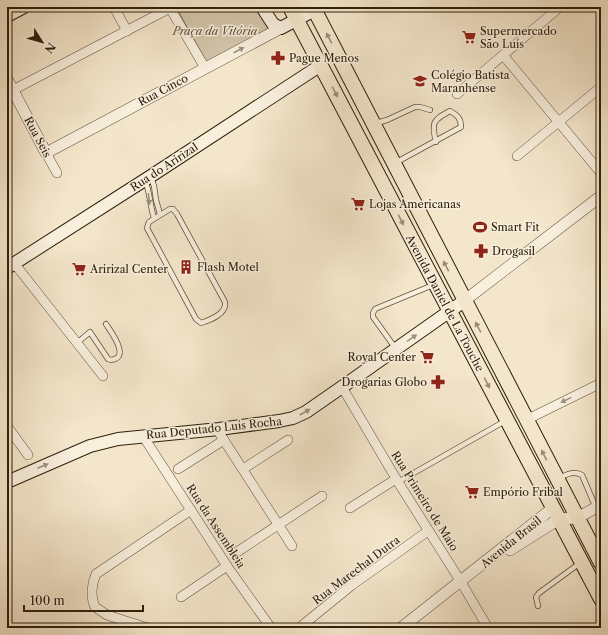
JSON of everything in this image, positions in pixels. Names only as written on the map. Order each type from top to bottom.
[{"type":"main road","points":[[7,16],[24,7]]},
{"type":"main road","points":[[262,7],[273,24],[281,28],[297,20],[313,8]]},
{"type":"main road","name":"Avenida Daniel de La Touche","points":[[290,7],[601,599]]},
{"type":"main road","name":"Avenida Daniel de La Touche","points":[[313,8],[601,563]]},
{"type":"main road","name":"Rua do Aririzal","points":[[11,265],[148,178],[320,65]]},
{"type":"main road","name":"Rua Deputado Luís Rocha","points":[[7,482],[104,442],[118,438],[221,434],[293,418],[306,412],[464,301]]},
{"type":"main road","points":[[556,513],[569,502]]},
{"type":"street","points":[[114,7],[127,31]]},
{"type":"street","points":[[13,90],[171,7],[205,68]]},
{"type":"street","points":[[457,94],[560,7]]},
{"type":"street","name":"Rua Cinco","points":[[46,153],[281,28]]},
{"type":"street","points":[[503,56],[601,173]]},
{"type":"street","name":"Rua Seis","points":[[7,80],[57,173]]},
{"type":"street","points":[[517,156],[601,87]]},
{"type":"street","points":[[464,301],[601,196]]},
{"type":"street","points":[[11,265],[77,342],[103,376]]},
{"type":"street","points":[[526,420],[601,383]]},
{"type":"street","name":"Rua Primeiro de Maio","points":[[342,387],[428,531],[465,579],[488,628]]},
{"type":"street","points":[[7,426],[28,455]]},
{"type":"street","points":[[178,469],[221,434],[292,546]]},
{"type":"street","name":"Rua da Assembleia","points":[[143,436],[227,566],[271,628]]},
{"type":"street","points":[[243,470],[288,440]]},
{"type":"street","points":[[350,508],[397,481]]},
{"type":"street","points":[[234,554],[322,496]]},
{"type":"street","points":[[556,513],[577,518],[599,507]]},
{"type":"street","points":[[145,628],[107,615],[95,606],[92,596],[93,580],[96,574],[191,510]]},
{"type":"street","name":"Avenida Brasil","points":[[406,626],[465,579],[556,513]]},
{"type":"street","name":"Rua Marechal Dutra","points":[[299,628],[352,585],[428,531]]},
{"type":"street","points":[[181,597],[227,566]]},
{"type":"lane","points":[[373,124],[387,120],[415,107],[430,110]]},
{"type":"lane","points":[[394,164],[436,142],[461,127],[461,122],[458,116],[450,111],[438,117],[433,125],[436,142]]},
{"type":"lane","points":[[148,178],[154,186],[160,214]]},
{"type":"lane","points":[[148,178],[149,202],[154,218]]},
{"type":"lane","points":[[170,209],[173,209],[178,214],[225,302],[225,308],[221,314],[201,323],[196,319],[146,228],[147,224],[154,218],[170,209]]},
{"type":"lane","points":[[396,349],[374,317],[373,313],[375,309],[435,284]]},
{"type":"lane","points":[[77,342],[90,332],[108,359],[116,359],[119,356],[120,347],[106,324]]},
{"type":"lane","points":[[397,481],[506,420]]},
{"type":"lane","points":[[557,479],[578,472],[582,475],[599,507]]},
{"type":"lane","points":[[538,606],[536,597],[539,593],[581,562]]},
{"type":"green space","name":"Praça da Vitória","points":[[180,7],[257,7],[269,29],[207,63],[177,9]]},
{"type":"place","name":"Supermercado São Luís","points":[[469,37]]},
{"type":"place","name":"Pague Menos","points":[[278,58]]},
{"type":"place","name":"Colégio Batista Maranhense","points":[[420,81]]},
{"type":"place","name":"Lojas Americanas","points":[[358,204]]},
{"type":"place","name":"Smart Fit","points":[[480,227]]},
{"type":"place","name":"Drogasil","points":[[481,251]]},
{"type":"place","name":"Flash Motel","points":[[186,267]]},
{"type":"place","name":"Aririzal Center","points":[[79,269]]},
{"type":"place","name":"Royal Center","points":[[427,357]]},
{"type":"place","name":"Drogarias Globo","points":[[438,382]]},
{"type":"place","name":"Empório Fribal","points":[[472,492]]}]
